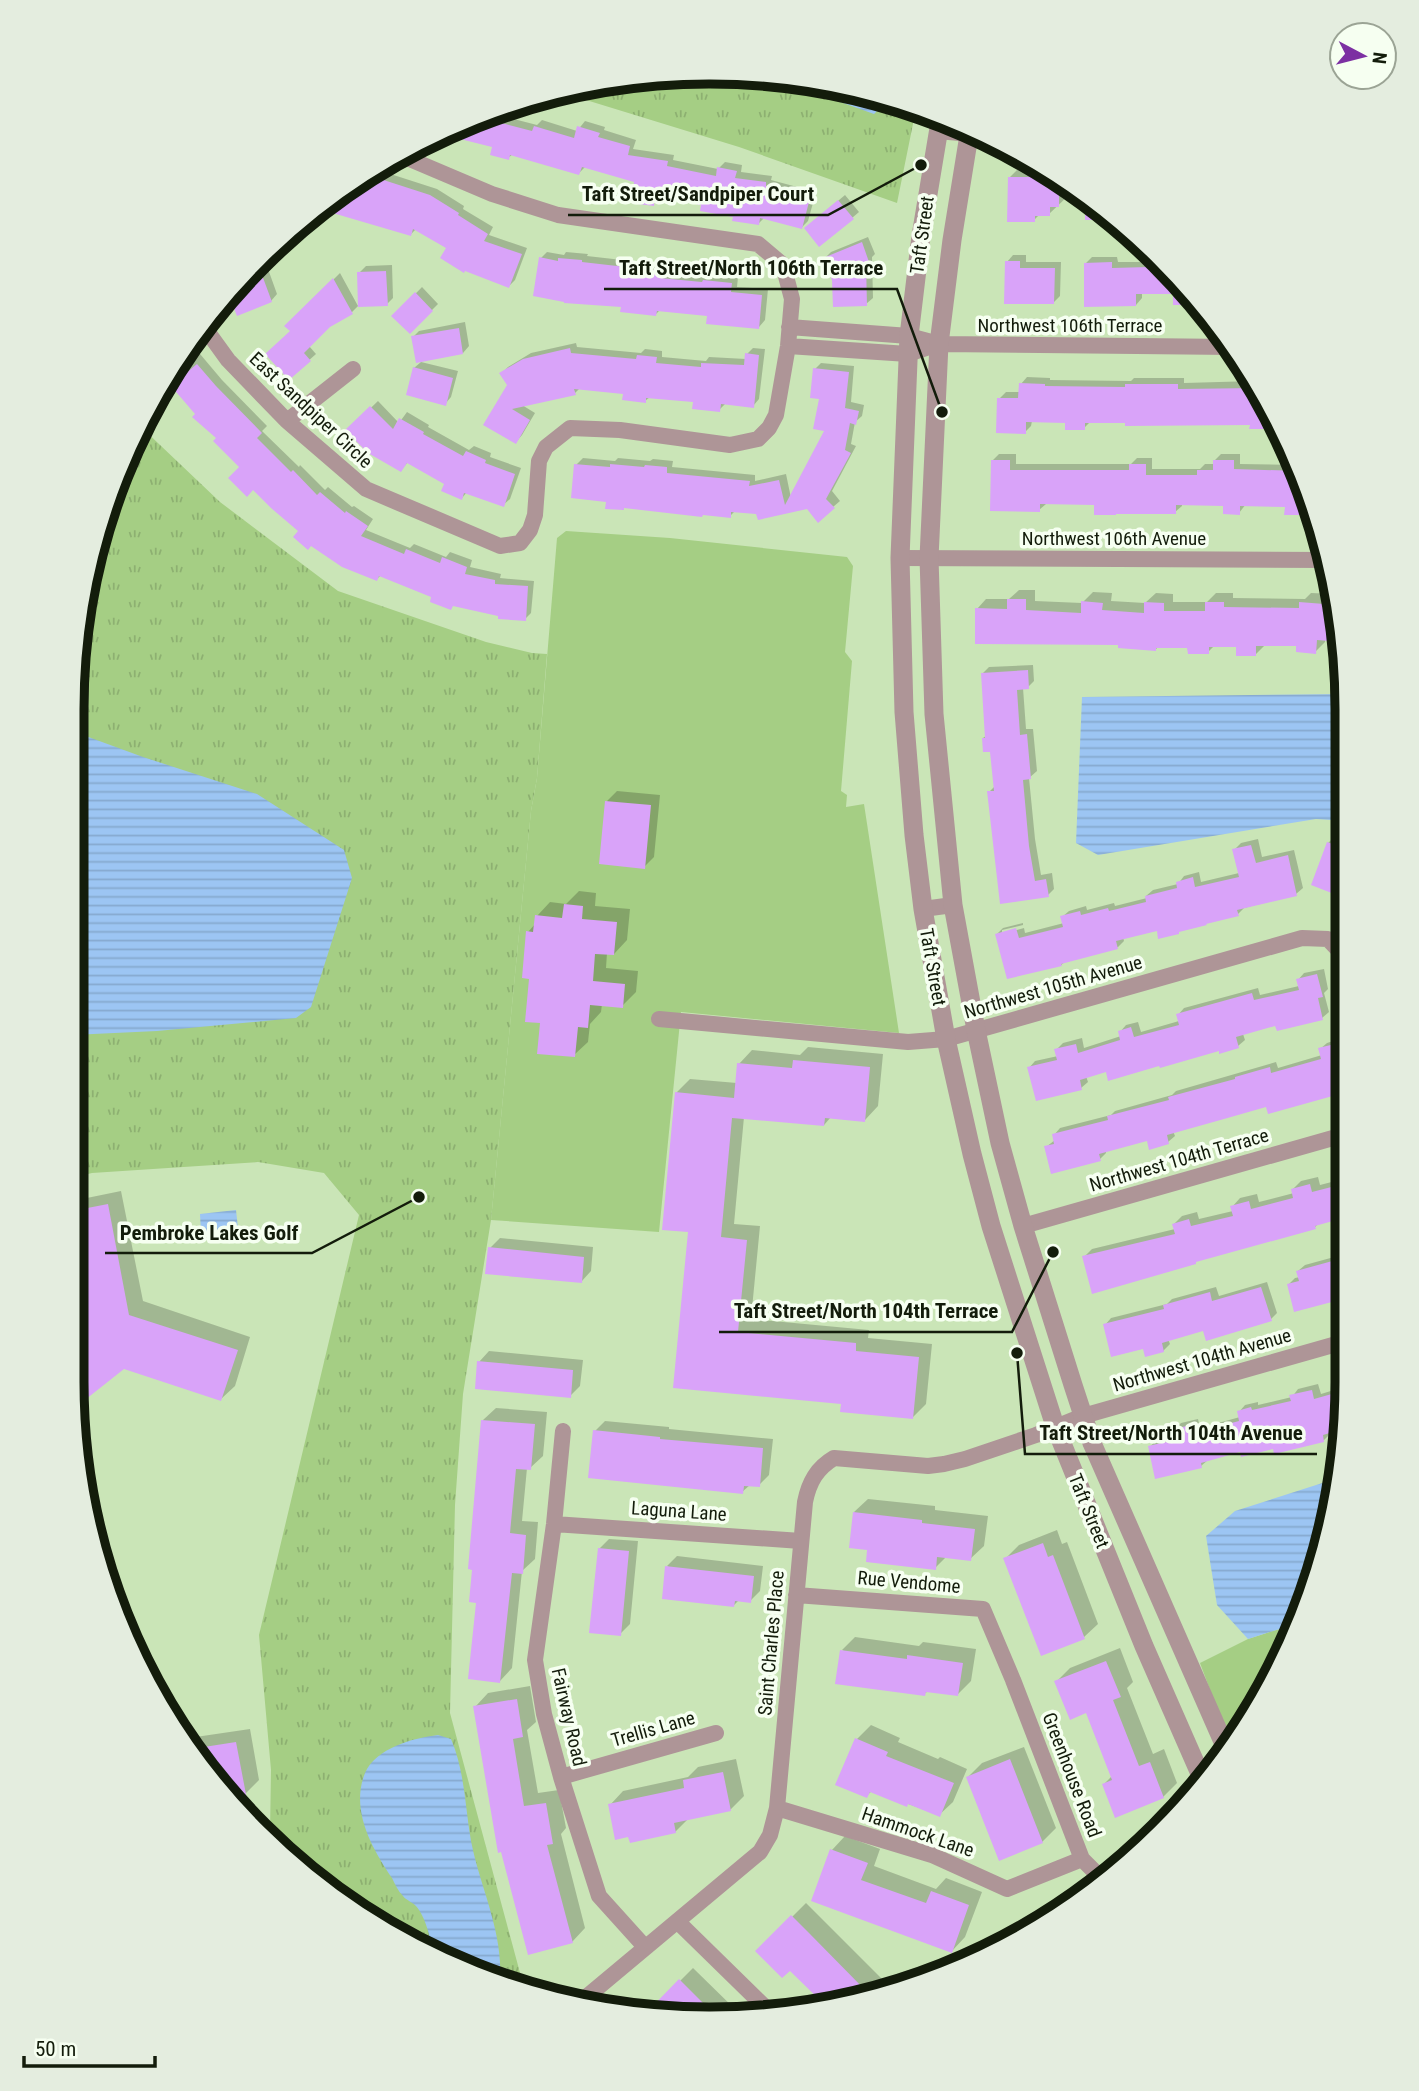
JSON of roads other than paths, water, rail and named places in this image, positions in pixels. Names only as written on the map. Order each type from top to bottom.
[{"type":"street","name":"Taft Street","points":[[938,128],[921,236],[908,345],[900,558],[904,712],[923,909],[946,1039],[991,1226],[1069,1421],[1144,1646],[1199,1771]]},
{"type":"street","name":"Taft Street","points":[[971,142],[952,240],[939,344],[929,558],[934,713],[953,905],[1000,1143],[1023,1226],[1069,1421],[1092,1443],[1222,1740]]},
{"type":"street","points":[[411,161],[492,194],[558,215],[758,244],[783,265],[792,299],[788,346],[939,344]]},
{"type":"street","points":[[789,327],[908,345]]},
{"type":"street","name":"East Sandpiper Circle","points":[[209,334],[228,360],[287,421],[366,489],[500,546],[520,543],[530,530],[535,515],[540,461],[546,447],[570,428],[620,430],[730,446],[758,439],[769,428],[776,415],[788,346]]},
{"type":"street","name":"Northwest 106th Terrace","points":[[939,344],[1219,347]]},
{"type":"street","points":[[287,421],[353,369]]},
{"type":"street","name":"Northwest 106th Avenue","points":[[900,558],[1317,560]]},
{"type":"street","points":[[923,909],[953,905]]},
{"type":"street","name":"Northwest 105th Avenue","points":[[659,1019],[908,1042],[946,1039],[1303,938],[1328,939],[1335,946]]},
{"type":"street","name":"Northwest 104th Terrace","points":[[1023,1226],[1335,1137]]},
{"type":"street","name":"Northwest 104th Avenue","points":[[1069,1421],[1335,1344]]},
{"type":"street","name":"Saint Charles Place","points":[[587,1995],[760,1852],[770,1835],[777,1808],[807,1490],[822,1465],[834,1458],[928,1466],[944,1464],[965,1460],[1069,1421]]},
{"type":"street","name":"Fairway Road","points":[[563,1432],[554,1524],[535,1660],[544,1714],[598,1896],[645,1947]]},
{"type":"street","name":"Laguna Lane","points":[[554,1524],[801,1541]]},
{"type":"street","name":"Rue Vendome","points":[[796,1595],[983,1609],[1013,1680]]},
{"type":"street","name":"Greenhouse Road","points":[[1013,1680],[1082,1859],[1096,1873]]},
{"type":"street","name":"Trellis Lane","points":[[561,1777],[716,1733]]},
{"type":"street","name":"Hammock Lane","points":[[777,1808],[932,1855],[1007,1889],[1082,1859]]},
{"type":"street","points":[[678,1922],[763,2005]]},
{"type":"water","points":[[816,93],[880,108],[874,114]]},
{"type":"water","points":[[1335,694],[1335,820],[1316,819],[1098,855],[1076,843],[1082,697]]},
{"type":"water","points":[[84,735],[257,794],[344,850],[352,878],[311,1007],[296,1018],[157,1031],[84,1034]]},
{"type":"water","points":[[236,1210],[238,1228],[201,1233],[200,1214]]},
{"type":"water","points":[[1327,1482],[1314,1543],[1284,1628],[1248,1639],[1217,1605],[1206,1536],[1235,1511]]},
{"type":"water","points":[[438,1735],[451,1739],[456,1751],[471,1841],[495,1926],[500,1971],[430,1940],[422,1915],[398,1890],[365,1828],[360,1801],[361,1787],[370,1764],[386,1751]]},
{"type":"place","name":"Taft Street/Sandpiper Court","points":[[921,165]]},
{"type":"place","name":"Taft Street/North 106th Terrace","points":[[942,412]]},
{"type":"place","name":"Pembroke Lakes Golf","points":[[419,1197]]},
{"type":"place","name":"Taft Street/North 104th Terrace","points":[[1053,1252]]},
{"type":"place","name":"Taft Street/North 104th Avenue","points":[[1017,1353]]}]
